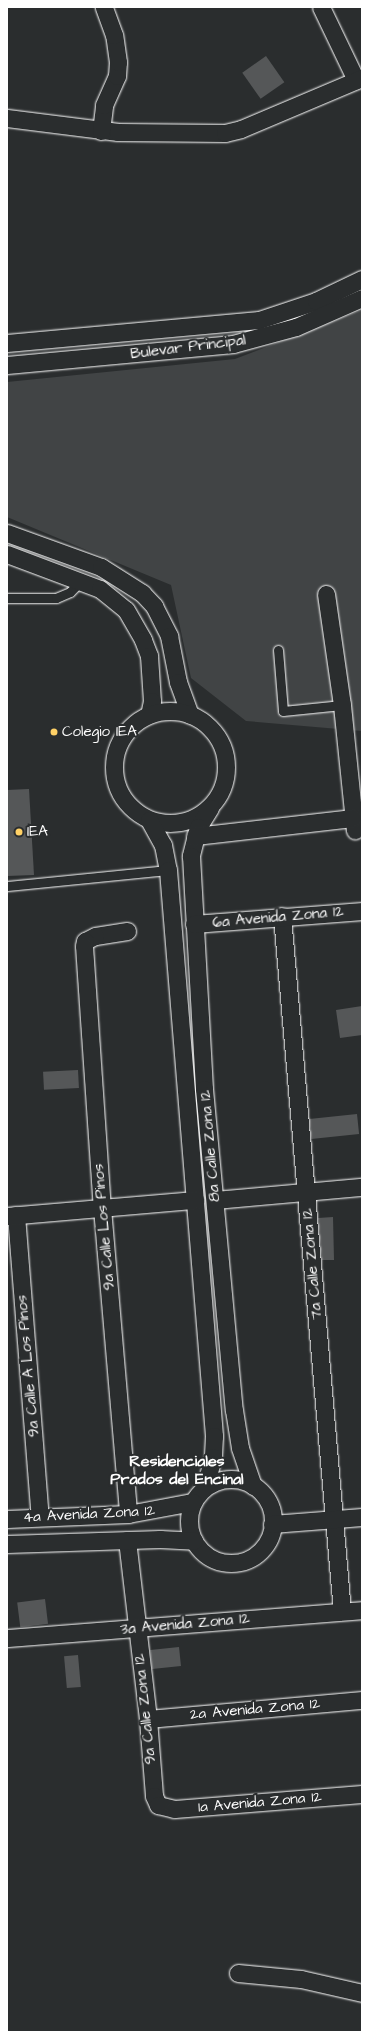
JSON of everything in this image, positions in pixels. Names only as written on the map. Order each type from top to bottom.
[{"type":"street","points":[[101,131],[104,105],[117,76],[118,62],[114,35],[104,7]]},
{"type":"street","points":[[7,118],[101,131],[186,135],[233,132],[359,79],[321,7]]},
{"type":"street","name":"Bulevar Principal","points":[[7,343],[259,320],[316,301],[362,279]]},
{"type":"street","name":"Bulevar Principal","points":[[7,365],[239,343],[296,327],[362,298]]},
{"type":"street","points":[[7,533],[101,567],[142,593],[154,606],[169,636],[178,682],[190,715]]},
{"type":"street","points":[[7,554],[81,581],[113,598],[126,610],[144,640],[152,672],[152,701],[149,715]]},
{"type":"street","points":[[195,836],[354,824],[342,705],[326,594]]},
{"type":"street","points":[[176,711],[190,715],[211,729],[221,743],[226,760],[225,777],[220,794],[210,808],[196,817],[181,823],[165,824],[149,820],[134,811],[124,799],[116,784],[114,767],[116,751],[123,736],[135,724],[149,715],[176,711]]},
{"type":"street","name":"8a Calle Zona 12","points":[[210,808],[195,836],[190,871],[215,1200],[236,1428],[253,1486]]},
{"type":"street","name":"8a Calle Zona 12","points":[[149,820],[163,846],[168,870],[214,1436],[213,1457],[205,1488]]},
{"type":"street","name":"6a Avenida Zona 12","points":[[194,924],[362,910]]},
{"type":"street","name":"7a Calle Zona 12","points":[[282,916],[342,1611]]},
{"type":"street","name":"9a Calle Los Pinos","points":[[127,931],[95,936],[85,940],[102,1208],[128,1514]]},
{"type":"street","points":[[215,1200],[362,1187]]},
{"type":"street","points":[[11,1215],[195,1200]]},
{"type":"street","name":"9a Calle A Los Pinos","points":[[11,1215],[40,1517]]},
{"type":"street","points":[[229,1479],[242,1481],[253,1486],[268,1502],[272,1524],[269,1537],[262,1548],[252,1557],[240,1562],[227,1563],[214,1559],[202,1552],[194,1541],[189,1528],[189,1515],[193,1502],[205,1488],[229,1479]]},
{"type":"street","name":"4a Avenida Zona 12","points":[[7,1518],[128,1514],[193,1502]]},
{"type":"street","points":[[272,1524],[362,1517]]},
{"type":"street","name":"4a Avenida Zona 12","points":[[7,1544],[128,1540],[194,1541]]},
{"type":"street","name":"9a Calle Zona 12","points":[[128,1540],[136,1628],[148,1719],[154,1796],[158,1805]]},
{"type":"street","name":"3a Avenida Zona 12","points":[[7,1638],[362,1610]]},
{"type":"street","name":"2a Avenida Zona 12","points":[[148,1719],[362,1700]]},
{"type":"street","name":"1a Avenida Zona 12","points":[[158,1805],[174,1809],[362,1794]]},
{"type":"street","points":[[238,1973],[301,1979],[362,1993]]},
{"type":"lane","points":[[7,598],[56,598],[70,592],[81,581]]},
{"type":"lane","points":[[278,650],[283,710],[342,705]]},
{"type":"lane","points":[[7,886],[168,870]]},
{"type":"shaded area","points":[[362,310],[362,731],[246,721],[191,678],[171,585],[7,517],[7,382],[235,359]]},
{"type":"building","points":[[266,56],[284,82],[261,99],[242,73]]},
{"type":"building","name":"IEA","points":[[29,789],[34,875],[7,876],[7,790]]},
{"type":"building","points":[[362,1006],[362,1035],[340,1038],[336,1010]]},
{"type":"building","points":[[78,1070],[79,1088],[44,1090],[43,1072]]},
{"type":"building","points":[[357,1114],[359,1134],[311,1139],[309,1119]]},
{"type":"building","points":[[333,1217],[334,1260],[322,1260],[318,1218]]},
{"type":"building","points":[[45,1599],[48,1624],[20,1627],[17,1602]]},
{"type":"building","points":[[179,1647],[181,1666],[152,1669],[150,1650]]},
{"type":"building","points":[[78,1655],[81,1687],[67,1688],[64,1656]]},
{"type":"place","name":"Colegio IEA","points":[[54,732]]},
{"type":"place","name":"IEA","points":[[19,832]]},
{"type":"district","name":"Residenciales Prados del Encinal","points":[[177,1470]]}]
